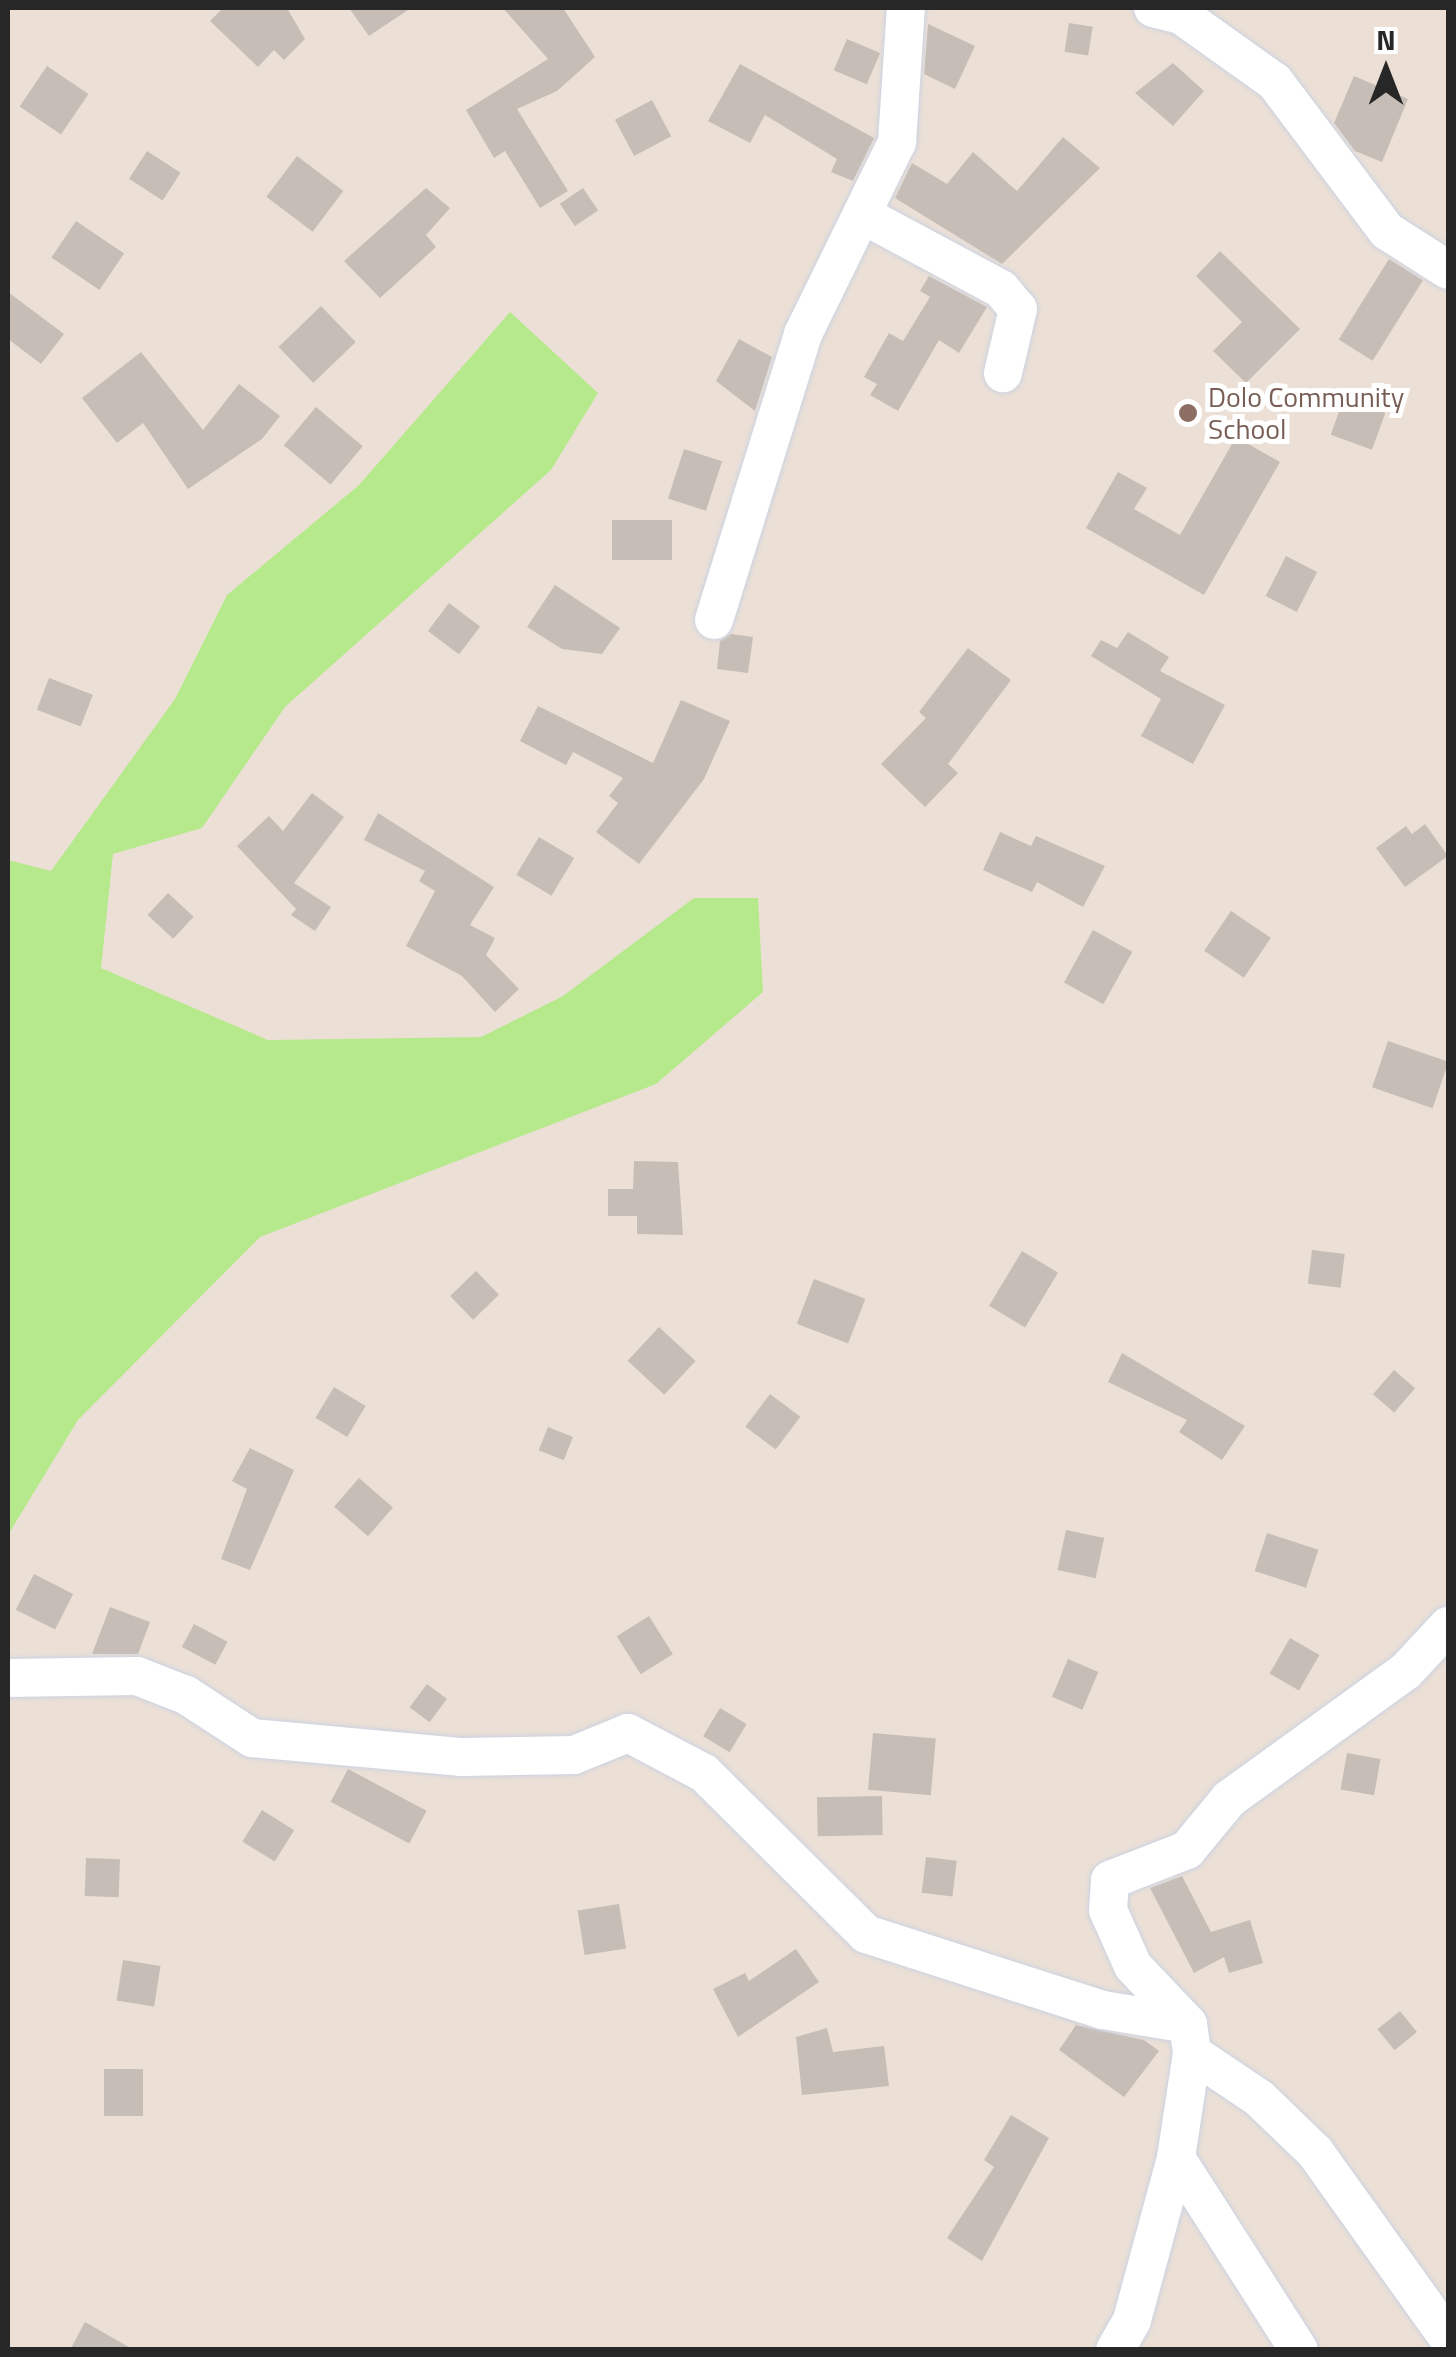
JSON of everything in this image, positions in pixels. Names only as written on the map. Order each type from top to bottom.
[{"type":"street","points":[[714,620],[803,334],[896,142],[906,8]]},
{"type":"street","points":[[1153,8],[1182,15],[1275,82],[1388,231],[1448,270]]},
{"type":"street","points":[[863,215],[1000,289],[1018,309],[1002,373]]},
{"type":"street","points":[[1448,1626],[1406,1671],[1228,1799],[1187,1850],[1110,1880],[1108,1910],[1133,1966],[1190,2039],[1315,2152],[1448,2338]]},
{"type":"street","points":[[8,1678],[137,1676],[186,1695],[252,1738],[404,1752],[574,1755],[628,1733],[704,1773],[825,1901],[866,1934],[1190,2039]]},
{"type":"street","points":[[1115,2350],[1132,2320],[1176,2158],[1190,2039]]},
{"type":"street","points":[[1176,2158],[1299,2350]]},
{"type":"green space","points":[[510,312],[598,393],[551,470],[285,707],[202,828],[113,854],[101,968],[268,1040],[481,1037],[563,996],[694,898],[758,898],[763,992],[656,1084],[260,1237],[78,1420],[8,1535],[8,860],[51,871],[175,699],[227,595],[359,485]]},
{"type":"building","points":[[223,8],[287,8],[305,39],[284,60],[274,50],[258,67],[210,21]]},
{"type":"building","points":[[349,8],[411,8],[369,36]]},
{"type":"building","points":[[503,8],[563,8],[595,57],[557,91],[517,109],[568,191],[540,208],[505,151],[494,158],[466,110],[548,59]]},
{"type":"building","points":[[1069,23],[1093,27],[1088,55],[1064,52]]},
{"type":"building","points":[[928,24],[975,46],[955,89],[924,74]]},
{"type":"building","points":[[847,39],[880,53],[867,84],[834,70]]},
{"type":"building","points":[[1173,63],[1204,91],[1173,126],[1135,93]]},
{"type":"building","points":[[740,64],[874,138],[853,181],[831,172],[837,159],[765,115],[750,143],[708,121]]},
{"type":"building","points":[[47,66],[88,94],[61,135],[20,107]]},
{"type":"building","points":[[1354,76],[1408,99],[1382,162],[1355,151],[1334,123]]},
{"type":"building","points":[[652,100],[671,136],[634,156],[615,120]]},
{"type":"building","points":[[1063,137],[1100,168],[1002,264],[895,198],[912,163],[947,184],[973,152],[1017,191]]},
{"type":"building","points":[[147,151],[181,173],[163,200],[129,179]]},
{"type":"building","points":[[297,156],[343,191],[313,232],[266,197]]},
{"type":"building","points":[[426,188],[450,208],[426,235],[436,247],[380,298],[344,261]]},
{"type":"building","points":[[583,188],[598,210],[575,226],[560,204]]},
{"type":"building","points":[[76,221],[124,253],[99,290],[51,257]]},
{"type":"building","points":[[1220,251],[1300,329],[1246,383],[1213,351],[1242,322],[1196,276]]},
{"type":"building","points":[[1389,259],[1423,280],[1373,361],[1339,340]]},
{"type":"building","points":[[929,276],[987,307],[959,353],[939,340],[898,411],[870,395],[877,384],[864,377],[889,333],[903,341],[930,297],[920,291]]},
{"type":"building","points":[[8,292],[64,334],[41,364],[8,339]]},
{"type":"building","points":[[321,306],[356,342],[313,383],[279,347]]},
{"type":"building","points":[[739,339],[772,357],[755,411],[716,381]]},
{"type":"building","points":[[141,352],[203,430],[239,384],[280,416],[262,439],[188,489],[143,423],[117,443],[82,398]]},
{"type":"building","points":[[1344,398],[1385,413],[1372,450],[1331,435]]},
{"type":"building","points":[[316,407],[363,446],[331,485],[284,445]]},
{"type":"building","points":[[1236,437],[1280,462],[1204,595],[1086,528],[1118,472],[1147,488],[1134,509],[1180,535]]},
{"type":"building","points":[[684,449],[722,461],[706,511],[668,498]]},
{"type":"building","points":[[612,520],[672,520],[672,560],[612,560]]},
{"type":"building","points":[[1286,556],[1317,572],[1297,612],[1266,596]]},
{"type":"building","points":[[555,585],[620,628],[602,654],[562,649],[527,627]]},
{"type":"building","points":[[449,603],[480,626],[459,654],[428,631]]},
{"type":"building","points":[[1128,632],[1169,657],[1160,671],[1225,705],[1193,764],[1141,736],[1161,699],[1091,656],[1101,640],[1117,648]]},
{"type":"building","points":[[731,634],[753,637],[748,673],[717,669],[720,641]]},
{"type":"building","points":[[968,648],[1011,680],[948,764],[958,773],[925,807],[881,764],[926,718],[919,712]]},
{"type":"building","points":[[49,678],[93,695],[81,727],[37,710]]},
{"type":"building","points":[[681,700],[730,721],[704,779],[639,864],[596,832],[618,803],[609,796],[623,778],[573,752],[566,765],[520,741],[538,706],[653,763]]},
{"type":"building","points":[[312,793],[344,817],[294,883],[331,907],[315,931],[291,915],[296,909],[237,846],[269,816],[283,831]]},
{"type":"building","points":[[378,813],[494,887],[470,925],[495,938],[486,955],[519,989],[495,1012],[462,976],[406,946],[435,891],[419,881],[425,871],[364,840]]},
{"type":"building","points":[[1425,824],[1448,856],[1405,887],[1376,848],[1406,826],[1412,834]]},
{"type":"building","points":[[1000,832],[1031,846],[1036,836],[1105,866],[1083,907],[1037,882],[1032,892],[983,870]]},
{"type":"building","points":[[539,837],[574,858],[551,896],[516,875]]},
{"type":"building","points":[[168,893],[194,917],[173,939],[148,915]]},
{"type":"building","points":[[1231,911],[1271,938],[1244,978],[1204,951]]},
{"type":"building","points":[[1093,930],[1132,952],[1103,1004],[1064,982]]},
{"type":"building","points":[[1388,1041],[1448,1062],[1433,1108],[1372,1087]]},
{"type":"building","points":[[634,1161],[678,1162],[683,1235],[637,1234],[637,1216],[608,1216],[608,1189],[633,1189]]},
{"type":"building","points":[[1312,1250],[1345,1254],[1341,1288],[1308,1284]]},
{"type":"building","points":[[1022,1251],[1058,1273],[1025,1327],[989,1306]]},
{"type":"building","points":[[476,1271],[499,1295],[473,1320],[450,1296]]},
{"type":"building","points":[[814,1279],[865,1299],[848,1344],[797,1324]]},
{"type":"building","points":[[659,1327],[696,1361],[664,1395],[628,1361]]},
{"type":"building","points":[[1122,1353],[1245,1426],[1222,1460],[1179,1432],[1187,1420],[1108,1382]]},
{"type":"building","points":[[1394,1370],[1415,1388],[1394,1413],[1373,1394]]},
{"type":"building","points":[[334,1387],[366,1406],[347,1437],[315,1418]]},
{"type":"building","points":[[770,1394],[800,1417],[776,1450],[745,1427]]},
{"type":"building","points":[[548,1427],[573,1437],[564,1460],[539,1450]]},
{"type":"building","points":[[250,1448],[294,1470],[250,1570],[221,1559],[247,1489],[232,1481]]},
{"type":"building","points":[[359,1478],[393,1508],[368,1536],[334,1507]]},
{"type":"building","points":[[1066,1530],[1104,1538],[1096,1578],[1057,1570]]},
{"type":"building","points":[[1267,1533],[1318,1550],[1306,1588],[1255,1571]]},
{"type":"building","points":[[34,1574],[73,1594],[55,1630],[16,1610]]},
{"type":"building","points":[[110,1607],[150,1622],[138,1654],[92,1654]]},
{"type":"building","points":[[649,1616],[673,1654],[641,1674],[617,1636]]},
{"type":"building","points":[[194,1624],[228,1642],[215,1665],[182,1647]]},
{"type":"building","points":[[1290,1638],[1319,1655],[1299,1691],[1270,1674]]},
{"type":"building","points":[[1068,1659],[1098,1672],[1082,1710],[1052,1697]]},
{"type":"building","points":[[427,1684],[447,1699],[430,1722],[410,1707]]},
{"type":"building","points":[[720,1708],[747,1724],[730,1752],[703,1736]]},
{"type":"building","points":[[873,1733],[936,1738],[931,1795],[868,1790]]},
{"type":"building","points":[[1347,1753],[1380,1759],[1374,1795],[1341,1789]]},
{"type":"building","points":[[348,1769],[427,1811],[409,1843],[331,1802]]},
{"type":"building","points":[[882,1796],[883,1835],[818,1836],[817,1797]]},
{"type":"building","points":[[262,1810],[294,1830],[275,1862],[242,1841]]},
{"type":"building","points":[[926,1857],[957,1861],[952,1897],[922,1893]]},
{"type":"building","points":[[86,1858],[120,1859],[119,1897],[85,1896]]},
{"type":"building","points":[[1182,1876],[1211,1932],[1250,1920],[1263,1963],[1229,1973],[1224,1957],[1194,1973],[1150,1888]]},
{"type":"building","points":[[619,1904],[626,1948],[585,1955],[578,1911]]},
{"type":"building","points":[[796,1949],[819,1982],[738,2037],[713,1989],[745,1973],[749,1981]]},
{"type":"building","points":[[123,1960],[161,1966],[154,2006],[117,2000]]},
{"type":"building","points":[[1400,2011],[1417,2032],[1394,2050],[1377,2029]]},
{"type":"building","points":[[1076,2025],[1144,2040],[1159,2051],[1124,2097],[1059,2050]]},
{"type":"building","points":[[827,2028],[833,2052],[884,2046],[889,2086],[802,2095],[796,2037]]},
{"type":"building","points":[[104,2069],[143,2069],[143,2116],[104,2116]]},
{"type":"building","points":[[1011,2115],[1049,2138],[982,2261],[947,2238],[994,2167],[984,2160]]},
{"type":"building","points":[[85,2322],[134,2350],[70,2350]]},
{"type":"place","name":"Dolo Community School","points":[[1188,413]]}]
